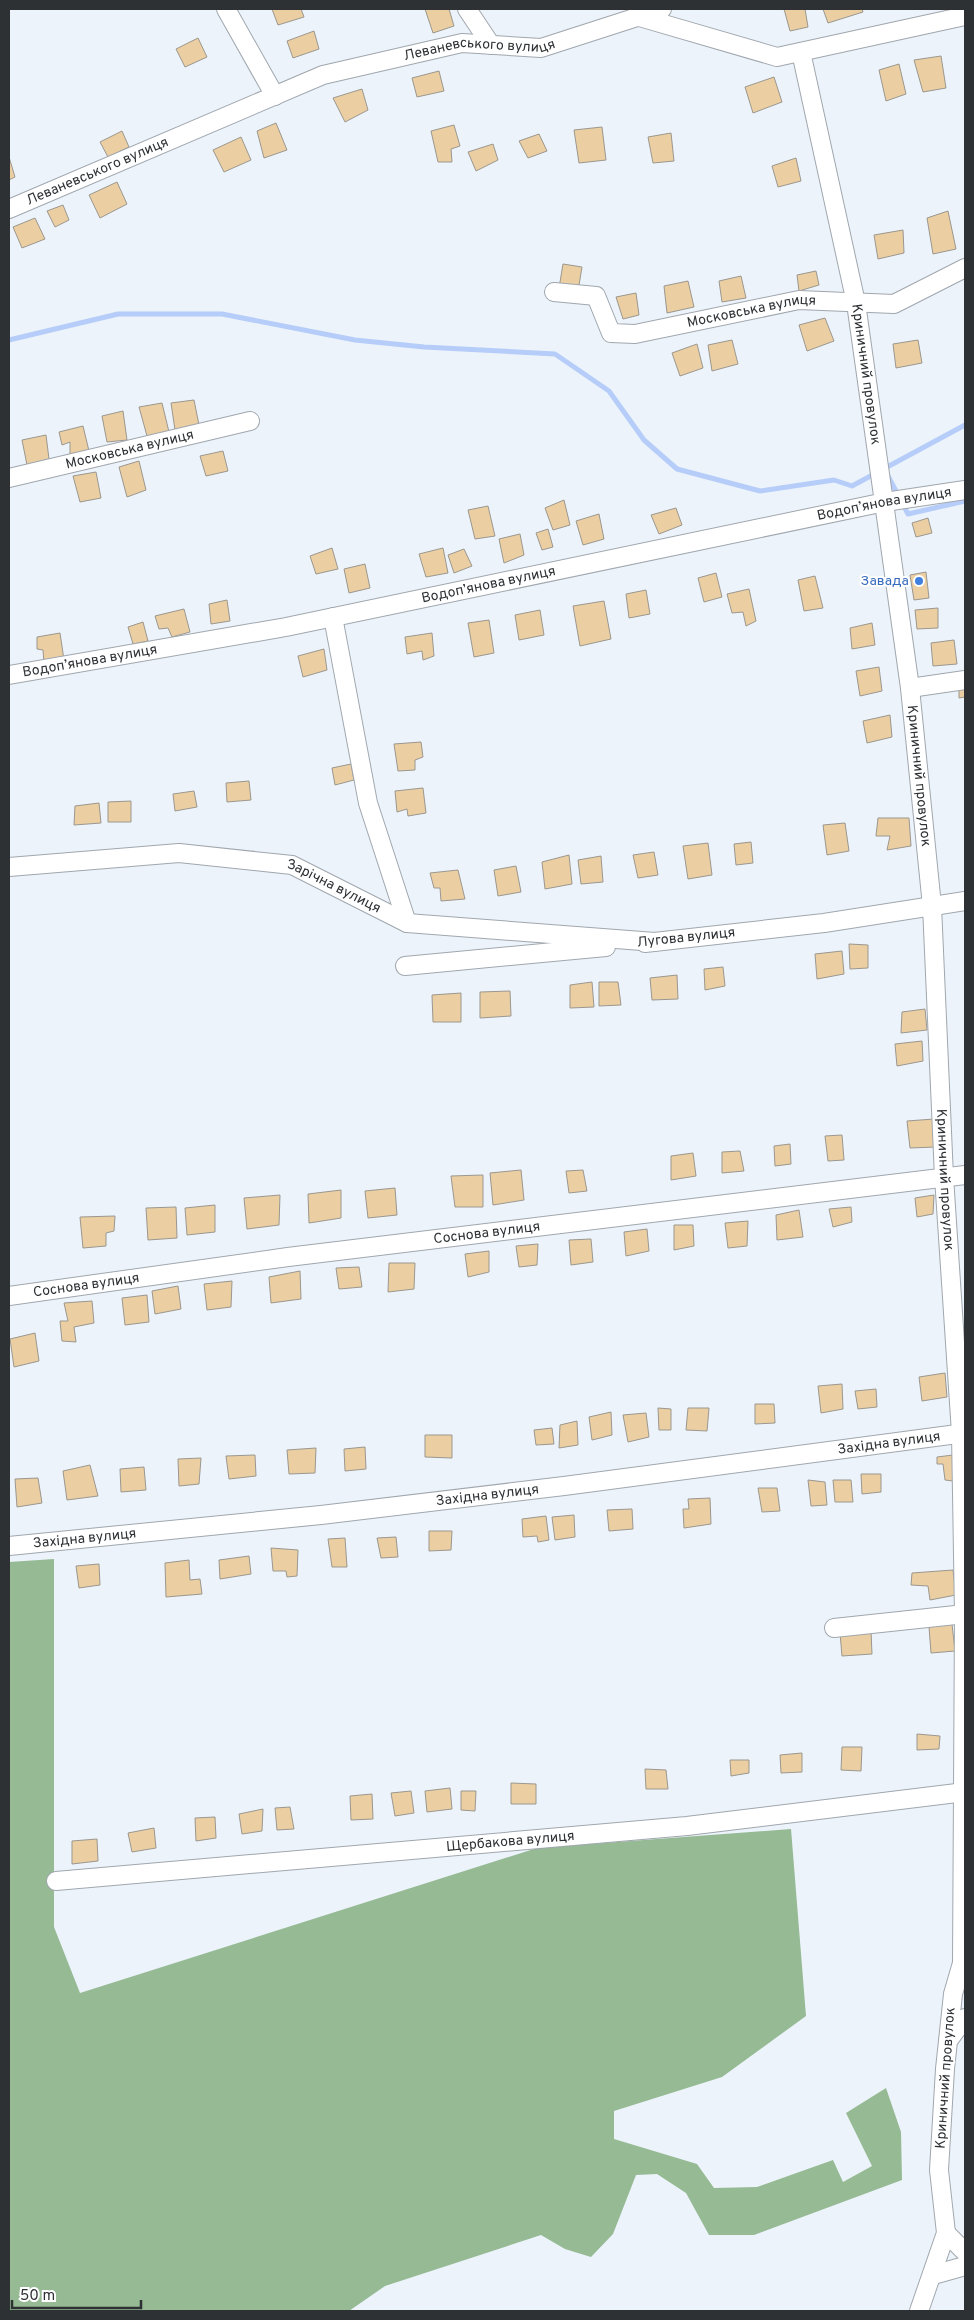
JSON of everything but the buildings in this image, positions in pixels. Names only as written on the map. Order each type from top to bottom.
[{"type":"street","points":[[226,9],[275,96]]},
{"type":"street","points":[[467,9],[491,45]]},
{"type":"street","name":"Леваневського вулиця","points":[[9,209],[323,76],[462,43],[541,48],[631,12],[662,9]]},
{"type":"street","points":[[631,12],[777,57],[965,16]]},
{"type":"street","name":"Криничний провулок","points":[[801,52],[856,304],[910,688],[932,906],[944,1177],[963,1433],[965,1792],[962,1962],[953,1994],[939,2170],[946,2233],[919,2311]]},
{"type":"street","name":"Московська вулиця","points":[[554,292],[596,296],[611,333],[635,334],[799,300],[856,304],[894,304],[965,268]]},
{"type":"street","name":"Московська вулиця","points":[[9,478],[250,422]]},
{"type":"street","name":"Водоп’янова вулиця","points":[[9,675],[333,618],[885,502],[965,490]]},
{"type":"street","points":[[333,618],[368,803],[407,923]]},
{"type":"street","points":[[910,688],[965,680]]},
{"type":"street","name":"Зарічна вулиця","points":[[9,867],[179,854],[292,865],[407,923],[654,942]]},
{"type":"street","name":"Лугова вулиця","points":[[405,966],[824,924],[965,901]]},
{"type":"street","name":"Соснова вулиця","points":[[9,1296],[288,1257],[965,1175]]},
{"type":"street","name":"Західна вулиця","points":[[9,1546],[331,1514],[564,1486],[963,1433]]},
{"type":"street","points":[[834,1628],[965,1615]]},
{"type":"street","name":"Щербакова вулиця","points":[[56,1881],[687,1826],[965,1792]]},
{"type":"street","points":[[962,1962],[965,1984]]},
{"type":"street","points":[[948,2041],[965,2018]]},
{"type":"street","points":[[946,2233],[965,2252]]},
{"type":"street","points":[[933,2275],[965,2266]]},
{"type":"green space","points":[[54,1559],[54,1927],[80,1993],[537,1848],[791,1829],[806,2016],[722,2077],[614,2111],[614,2139],[697,2164],[714,2188],[757,2187],[833,2160],[843,2182],[872,2166],[846,2113],[886,2088],[901,2132],[902,2180],[754,2235],[709,2235],[686,2193],[657,2174],[636,2175],[613,2234],[591,2257],[565,2249],[541,2235],[385,2286],[349,2311],[9,2311],[9,1562]]},
{"type":"waterway","points":[[9,340],[118,314],[222,314],[355,340],[424,347],[555,354],[609,391],[644,440],[677,469],[760,491],[834,480],[852,486],[965,425]]},
{"type":"waterway","points":[[887,474],[908,514],[965,501]]},
{"type":"place","name":"Завада","points":[[919,581]]}]
